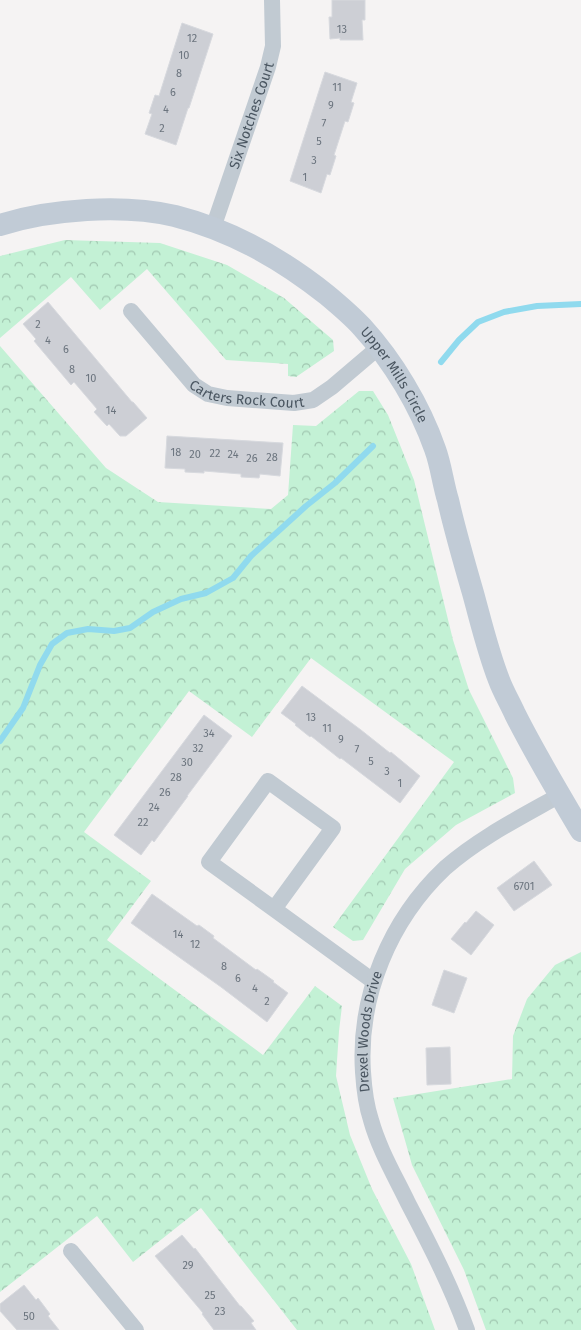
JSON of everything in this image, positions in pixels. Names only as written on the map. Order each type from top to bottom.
[{"type":"street","name":"Six Notches Court","points":[[212,228],[268,68],[273,46],[272,0]]},
{"type":"street","name":"Upper Mills Circle","points":[[0,225],[52,213],[117,210],[174,216],[212,228],[258,249],[287,265],[339,305],[361,325],[400,378],[422,418],[436,451],[483,629],[499,680],[528,740],[581,831]]},
{"type":"street","name":"Carters Rock Court","points":[[130,310],[194,385],[208,394],[227,398],[294,403],[313,400],[332,387],[379,347]]},
{"type":"street","points":[[274,909],[333,828],[268,781],[209,862],[373,981]]},
{"type":"street","name":"Drexel Woods Drive","points":[[467,1330],[440,1265],[388,1162],[370,1120],[364,1086],[362,1051],[365,1016],[373,981],[391,940],[405,915],[426,889],[467,850],[496,831],[560,795]]},
{"type":"street","points":[[71,1251],[136,1330]]},
{"type":"green space","points":[[65,240],[160,243],[227,265],[284,298],[333,340],[334,351],[296,377],[288,376],[288,364],[226,360],[147,269],[100,310],[71,277],[0,338],[0,256]]},
{"type":"green space","points":[[0,346],[106,468],[158,502],[271,509],[288,495],[293,425],[316,426],[359,391],[373,391],[388,415],[414,480],[453,640],[469,690],[513,778],[515,793],[456,825],[405,869],[363,940],[353,941],[333,927],[454,762],[311,658],[252,737],[189,691],[84,832],[151,881],[107,940],[263,1055],[315,986],[342,1006],[336,1076],[350,1135],[372,1189],[411,1264],[435,1330],[297,1330],[201,1208],[133,1262],[97,1216],[0,1292]]},
{"type":"green space","points":[[581,952],[581,1330],[486,1330],[464,1270],[412,1165],[393,1098],[512,1079],[513,1036],[527,999],[555,965]]},
{"type":"building","points":[[332,0],[365,0],[365,20],[362,20],[363,40],[330,39],[329,17],[332,17]]},
{"type":"building","points":[[182,23],[213,34],[176,145],[145,134],[152,114],[149,113],[155,95],[159,96]]},
{"type":"building","points":[[325,72],[357,83],[351,102],[354,103],[348,122],[345,121],[330,175],[327,174],[321,193],[290,181]]},
{"type":"building","points":[[48,302],[147,418],[126,436],[120,436],[94,412],[97,409],[74,382],[71,385],[34,341],[36,339],[23,324]]},
{"type":"building","points":[[167,436],[283,443],[280,476],[260,474],[259,478],[241,477],[241,474],[204,471],[204,473],[185,472],[185,469],[165,468]]},
{"type":"building","points":[[302,686],[420,776],[400,803],[310,737],[281,713]]},
{"type":"building","points":[[204,715],[232,736],[154,842],[152,840],[141,855],[114,835]]},
{"type":"building","points":[[534,861],[552,885],[514,911],[497,888]]},
{"type":"building","points":[[152,894],[197,926],[199,925],[214,936],[213,938],[288,993],[267,1022],[131,923]]},
{"type":"building","points":[[476,911],[494,925],[471,955],[451,939]]},
{"type":"building","points":[[444,970],[467,978],[454,1013],[432,1005]]},
{"type":"building","points":[[450,1047],[451,1084],[427,1085],[426,1048]]},
{"type":"building","points":[[182,1235],[195,1248],[254,1321],[251,1323],[256,1330],[214,1330],[203,1313],[155,1256]]},
{"type":"building","points":[[24,1285],[36,1300],[38,1298],[50,1314],[48,1316],[59,1330],[17,1330],[0,1311],[0,1304]]},
{"type":"waterway","points":[[441,362],[459,340],[478,322],[504,312],[537,306],[581,304]]},
{"type":"waterway","points":[[0,741],[23,708],[40,665],[52,644],[67,633],[88,629],[114,631],[130,628],[153,612],[181,599],[206,593],[233,578],[251,556],[306,506],[335,483],[373,446]]}]
